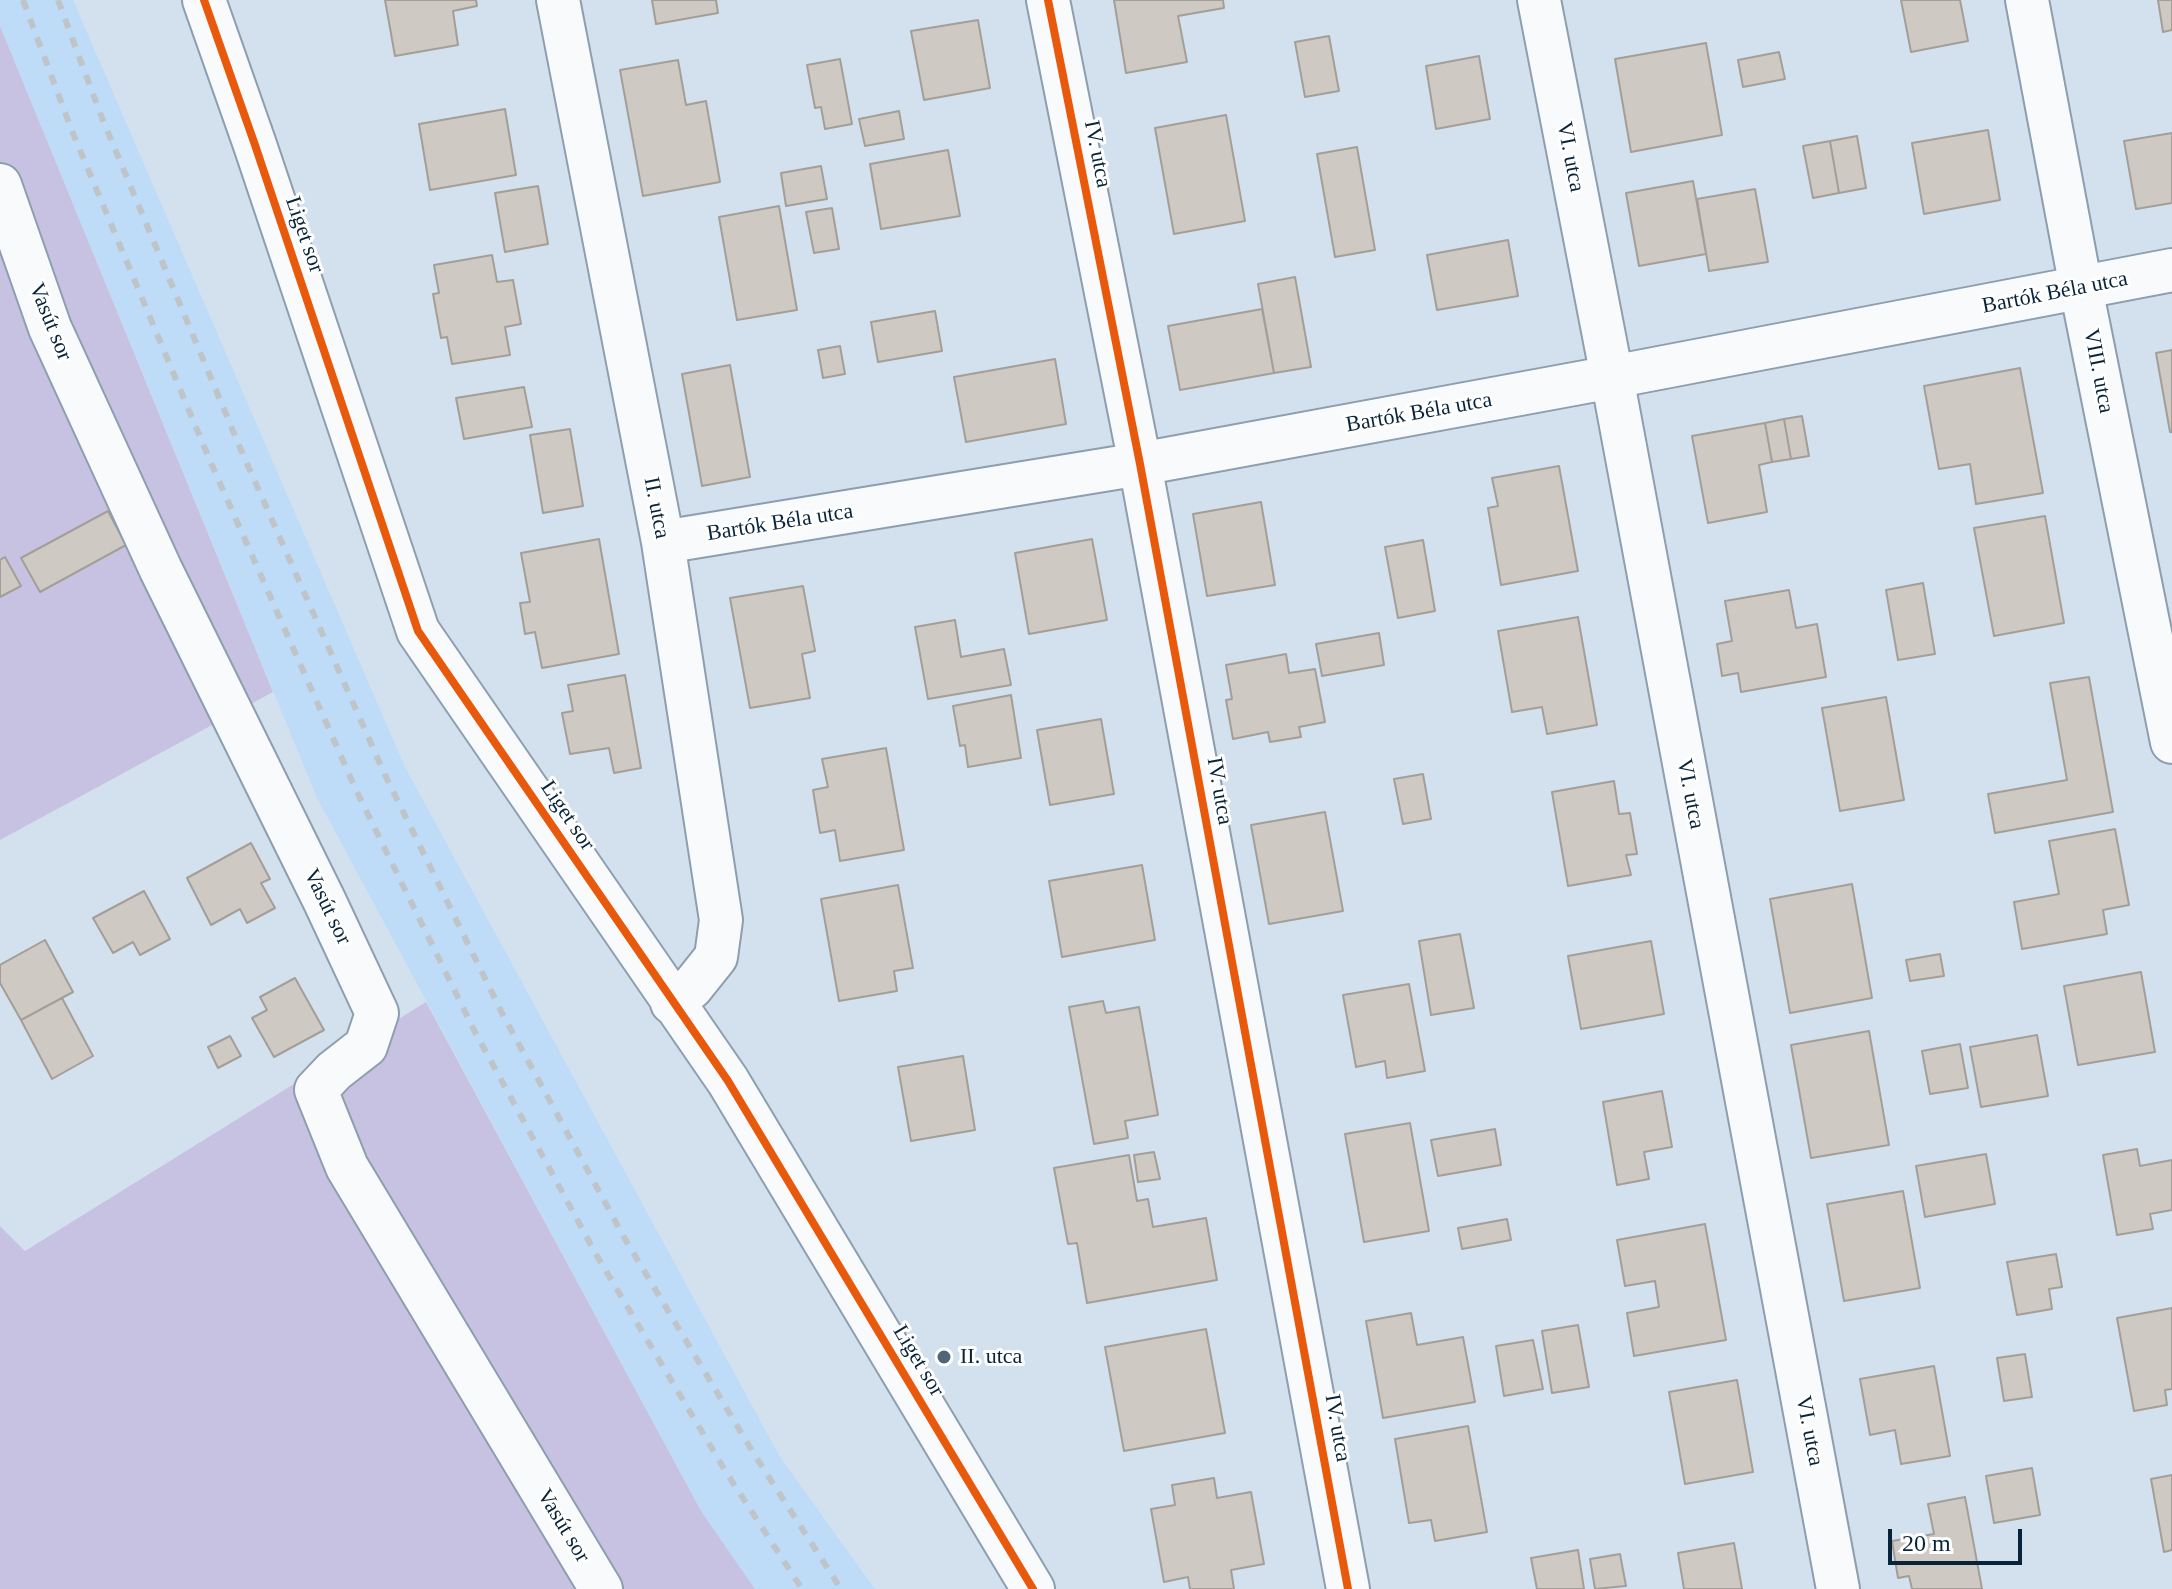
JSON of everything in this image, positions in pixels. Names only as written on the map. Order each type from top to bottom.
[{"type":"street","name":"Liget sor","points":[[204,0],[418,631],[728,1081],[1033,1589]]},
{"type":"street","name":"II. utca","points":[[558,0],[663,542],[721,920],[716,957],[692,987],[672,1003]]},
{"type":"street","name":"IV. utca","points":[[1048,0],[1140,464],[1348,1589]]},
{"type":"street","name":"VI. utca","points":[[1539,0],[1838,1589]]},
{"type":"street","name":"VIII. utca","points":[[2027,0],[2172,742]]},
{"type":"street","name":"Vasút sor","points":[[0,185],[56,342],[161,570],[377,1013],[366,1046],[316,1090],[347,1167],[601,1589]]},
{"type":"street","name":"Bartók Béla utca","points":[[663,542],[1140,464],[2172,270]]},
{"type":"shaded area","points":[[0,0],[73,0],[405,767],[780,1457],[875,1589],[755,1589],[701,1511],[317,798],[0,26]]},
{"type":"shaded area","points":[[0,26],[273,692],[0,840]]},
{"type":"shaded area","points":[[426,1002],[701,1511],[755,1589],[0,1589],[0,1226],[25,1251]]},
{"type":"building","points":[[385,0],[476,0],[477,6],[453,11],[458,45],[395,56]]},
{"type":"building","points":[[652,0],[716,0],[718,13],[656,24]]},
{"type":"building","points":[[1114,0],[1223,0],[1224,8],[1178,16],[1187,62],[1126,73]]},
{"type":"building","points":[[1901,0],[1960,0],[1968,41],[1911,52]]},
{"type":"building","points":[[2158,0],[2172,0],[2172,30],[2163,32]]},
{"type":"building","points":[[978,20],[990,88],[924,100],[911,31]]},
{"type":"building","points":[[1329,36],[1339,91],[1305,97],[1295,42]]},
{"type":"building","points":[[1706,43],[1722,135],[1631,152],[1615,59]]},
{"type":"building","points":[[1779,52],[1785,79],[1743,87],[1738,60]]},
{"type":"building","points":[[1479,56],[1490,119],[1436,129],[1426,66]]},
{"type":"building","points":[[840,59],[852,124],[825,129],[821,107],[815,108],[807,65]]},
{"type":"building","points":[[678,60],[686,105],[706,101],[720,182],[643,196],[620,70]]},
{"type":"building","points":[[505,109],[516,175],[430,190],[419,124]]},
{"type":"building","points":[[899,111],[904,139],[865,146],[859,119]]},
{"type":"building","points":[[1226,115],[1245,221],[1174,234],[1155,128]]},
{"type":"building","points":[[1988,130],[2000,200],[1924,214],[1912,143]]},
{"type":"building","points":[[2172,133],[2172,203],[2136,209],[2124,141]]},
{"type":"building","points":[[1857,136],[1866,188],[1839,193],[1830,141]]},
{"type":"building","points":[[1830,141],[1839,193],[1813,198],[1803,146]]},
{"type":"building","points":[[1357,147],[1375,250],[1335,257],[1317,154]]},
{"type":"building","points":[[948,150],[960,216],[881,229],[870,164]]},
{"type":"building","points":[[821,166],[827,199],[786,206],[781,173]]},
{"type":"building","points":[[1693,181],[1706,254],[1639,266],[1626,193]]},
{"type":"building","points":[[538,186],[548,244],[505,252],[495,193]]},
{"type":"building","points":[[1755,189],[1768,262],[1709,271],[1697,199]]},
{"type":"building","points":[[779,206],[797,310],[737,320],[719,217]]},
{"type":"building","points":[[832,208],[839,249],[814,253],[806,212]]},
{"type":"building","points":[[1508,240],[1518,296],[1437,310],[1427,255]]},
{"type":"building","points":[[492,255],[497,282],[513,280],[521,324],[505,327],[510,355],[452,364],[447,337],[441,338],[433,294],[439,293],[434,265]]},
{"type":"building","points":[[1295,277],[1311,367],[1274,373],[1258,284]]},
{"type":"building","points":[[1262,309],[1274,373],[1180,390],[1168,326]]},
{"type":"building","points":[[935,311],[942,351],[878,362],[871,322]]},
{"type":"building","points":[[840,346],[845,374],[823,378],[818,350]]},
{"type":"building","points":[[2172,350],[2172,432],[2170,432],[2156,353]]},
{"type":"building","points":[[1055,359],[1066,424],[966,442],[954,377]]},
{"type":"building","points":[[730,365],[750,477],[702,486],[682,374]]},
{"type":"building","points":[[2020,368],[2043,493],[1976,504],[1970,464],[1939,469],[1924,386]]},
{"type":"building","points":[[524,387],[532,427],[464,439],[456,398]]},
{"type":"building","points":[[1802,416],[1809,456],[1791,459],[1784,419]]},
{"type":"building","points":[[1784,419],[1791,459],[1772,462],[1765,423]]},
{"type":"building","points":[[1765,423],[1772,462],[1759,465],[1767,512],[1708,523],[1692,436]]},
{"type":"building","points":[[570,429],[583,506],[543,513],[530,435]]},
{"type":"building","points":[[1559,466],[1578,571],[1501,585],[1488,508],[1498,506],[1492,478]]},
{"type":"building","points":[[1261,502],[1275,585],[1207,596],[1193,514]]},
{"type":"building","points":[[108,511],[126,545],[40,592],[21,558]]},
{"type":"building","points":[[2045,516],[2064,623],[1994,636],[1974,528]]},
{"type":"building","points":[[599,539],[619,654],[542,668],[535,632],[525,634],[520,603],[530,602],[521,553]]},
{"type":"building","points":[[1092,539],[1107,620],[1029,634],[1015,553]]},
{"type":"building","points":[[1423,540],[1435,611],[1398,618],[1385,547]]},
{"type":"building","points":[[5,557],[21,586],[0,597],[0,560]]},
{"type":"building","points":[[1923,583],[1935,654],[1898,660],[1886,590]]},
{"type":"building","points":[[803,586],[815,651],[802,654],[810,698],[750,708],[730,598]]},
{"type":"building","points":[[1789,590],[1796,628],[1817,624],[1826,677],[1741,692],[1738,673],[1722,676],[1717,644],[1732,641],[1725,601]]},
{"type":"building","points":[[1578,617],[1597,725],[1547,734],[1542,707],[1512,712],[1498,631]]},
{"type":"building","points":[[955,620],[961,657],[1004,649],[1011,685],[928,699],[915,627]]},
{"type":"building","points":[[1379,633],[1384,665],[1322,676],[1316,644]]},
{"type":"building","points":[[1286,654],[1289,673],[1315,669],[1325,722],[1299,727],[1301,737],[1270,742],[1268,732],[1233,739],[1226,700],[1232,699],[1226,665]]},
{"type":"building","points":[[625,675],[641,768],[614,773],[609,748],[570,754],[562,713],[573,711],[568,685]]},
{"type":"building","points":[[2089,677],[2113,812],[1995,833],[1988,794],[2067,780],[2050,683]]},
{"type":"building","points":[[1011,695],[1021,758],[968,767],[965,745],[960,746],[953,706]]},
{"type":"building","points":[[1886,697],[1904,800],[1840,811],[1822,708]]},
{"type":"building","points":[[1101,719],[1114,794],[1050,805],[1037,730]]},
{"type":"building","points":[[886,748],[904,850],[840,861],[835,830],[820,833],[813,790],[828,787],[822,759]]},
{"type":"building","points":[[1423,774],[1431,819],[1403,824],[1394,779]]},
{"type":"building","points":[[1614,781],[1619,814],[1630,813],[1637,854],[1626,855],[1631,875],[1568,886],[1552,792]]},
{"type":"building","points":[[1325,812],[1343,911],[1269,924],[1251,825]]},
{"type":"building","points":[[2115,829],[2129,905],[2103,910],[2107,934],[2022,949],[2014,902],[2059,894],[2049,841]]},
{"type":"building","points":[[251,843],[270,879],[261,883],[275,908],[247,923],[240,909],[211,925],[187,878]]},
{"type":"building","points":[[1142,865],[1155,940],[1062,957],[1049,881]]},
{"type":"building","points":[[1852,884],[1872,998],[1790,1013],[1770,899]]},
{"type":"building","points":[[898,885],[913,968],[894,971],[897,991],[839,1001],[821,899]]},
{"type":"building","points":[[144,891],[170,939],[140,955],[133,942],[113,953],[93,918]]},
{"type":"building","points":[[1460,934],[1474,1008],[1431,1015],[1419,941]]},
{"type":"building","points":[[45,940],[73,992],[21,1020],[0,983],[0,965]]},
{"type":"building","points":[[1651,941],[1664,1014],[1581,1029],[1568,956]]},
{"type":"building","points":[[1940,954],[1944,976],[1910,981],[1906,960]]},
{"type":"building","points":[[2141,972],[2155,1052],[2078,1065],[2064,986]]},
{"type":"building","points":[[295,978],[324,1030],[274,1057],[252,1018],[267,1010],[260,997]]},
{"type":"building","points":[[1409,984],[1425,1071],[1387,1078],[1385,1061],[1356,1067],[1343,995]]},
{"type":"building","points":[[62,998],[93,1056],[52,1079],[21,1020]]},
{"type":"building","points":[[1103,1001],[1106,1013],[1139,1007],[1158,1115],[1125,1121],[1128,1138],[1094,1144],[1069,1007]]},
{"type":"building","points":[[1869,1031],[1889,1145],[1811,1158],[1791,1045]]},
{"type":"building","points":[[2037,1035],[2048,1096],[1981,1107],[1970,1047]]},
{"type":"building","points":[[230,1036],[241,1056],[218,1068],[208,1047]]},
{"type":"building","points":[[1960,1044],[1968,1088],[1930,1094],[1922,1051]]},
{"type":"building","points":[[963,1056],[975,1130],[911,1141],[898,1067]]},
{"type":"building","points":[[1662,1091],[1672,1147],[1644,1152],[1649,1179],[1617,1185],[1603,1102]]},
{"type":"building","points":[[1410,1123],[1429,1231],[1364,1242],[1345,1134]]},
{"type":"building","points":[[1495,1129],[1501,1165],[1438,1176],[1431,1140]]},
{"type":"building","points":[[2137,1149],[2140,1166],[2172,1160],[2172,1210],[2150,1214],[2153,1229],[2117,1235],[2103,1155]]},
{"type":"building","points":[[1154,1152],[1160,1179],[1138,1182],[1134,1155]]},
{"type":"building","points":[[1986,1154],[1995,1204],[1925,1217],[1916,1166]]},
{"type":"building","points":[[1129,1155],[1137,1201],[1148,1199],[1153,1227],[1206,1218],[1217,1280],[1087,1303],[1077,1243],[1068,1244],[1054,1168]]},
{"type":"building","points":[[1903,1191],[1920,1288],[1844,1301],[1827,1204]]},
{"type":"building","points":[[1507,1219],[1511,1240],[1462,1249],[1458,1228]]},
{"type":"building","points":[[1705,1224],[1726,1340],[1634,1356],[1627,1313],[1659,1307],[1655,1281],[1625,1286],[1617,1240]]},
{"type":"building","points":[[2056,1254],[2062,1287],[2049,1289],[2052,1309],[2017,1315],[2007,1262]]},
{"type":"building","points":[[2172,1308],[2172,1389],[2165,1390],[2167,1405],[2134,1411],[2117,1318]]},
{"type":"building","points":[[1411,1313],[1417,1345],[1463,1337],[1475,1402],[1383,1418],[1366,1321]]},
{"type":"building","points":[[1578,1325],[1589,1387],[1552,1393],[1542,1331]]},
{"type":"building","points":[[1206,1329],[1225,1433],[1124,1451],[1105,1347]]},
{"type":"building","points":[[1533,1340],[1543,1389],[1504,1396],[1496,1346]]},
{"type":"building","points":[[2025,1354],[2032,1397],[2004,1401],[1997,1358]]},
{"type":"building","points":[[1934,1366],[1950,1456],[1901,1464],[1895,1430],[1870,1435],[1860,1379]]},
{"type":"building","points":[[1737,1380],[1753,1472],[1685,1484],[1669,1392]]},
{"type":"building","points":[[1468,1426],[1487,1532],[1435,1541],[1431,1520],[1409,1523],[1395,1439]]},
{"type":"building","points":[[2032,1468],[2040,1515],[1994,1523],[1986,1476]]},
{"type":"building","points":[[2172,1475],[2172,1550],[2164,1552],[2151,1479]]},
{"type":"building","points":[[1214,1478],[1217,1498],[1251,1492],[1264,1564],[1231,1570],[1234,1589],[1190,1589],[1188,1577],[1164,1582],[1151,1509],[1175,1505],[1172,1485]]},
{"type":"building","points":[[1965,1497],[1982,1589],[1912,1589],[1909,1576],[1898,1578],[1892,1541],[1934,1534],[1928,1504]]},
{"type":"building","points":[[1734,1543],[1742,1589],[1684,1589],[1678,1553]]},
{"type":"building","points":[[1578,1550],[1584,1589],[1537,1589],[1531,1558]]},
{"type":"building","points":[[1620,1554],[1626,1586],[1595,1589],[1590,1559]]},
{"type":"railway","points":[[23,0],[72,131],[211,463],[356,790],[474,1030],[597,1256],[726,1472],[802,1589]]},
{"type":"railway","points":[[58,0],[102,118],[241,450],[385,775],[503,1015],[625,1239],[754,1454],[841,1589]]},
{"type":"cycle path","points":[[204,0],[418,631],[728,1081],[1033,1589]]},
{"type":"cycle path","points":[[1048,0],[1140,464],[1348,1589]]},
{"type":"place","name":"II. utca","points":[[944,1357]]}]
